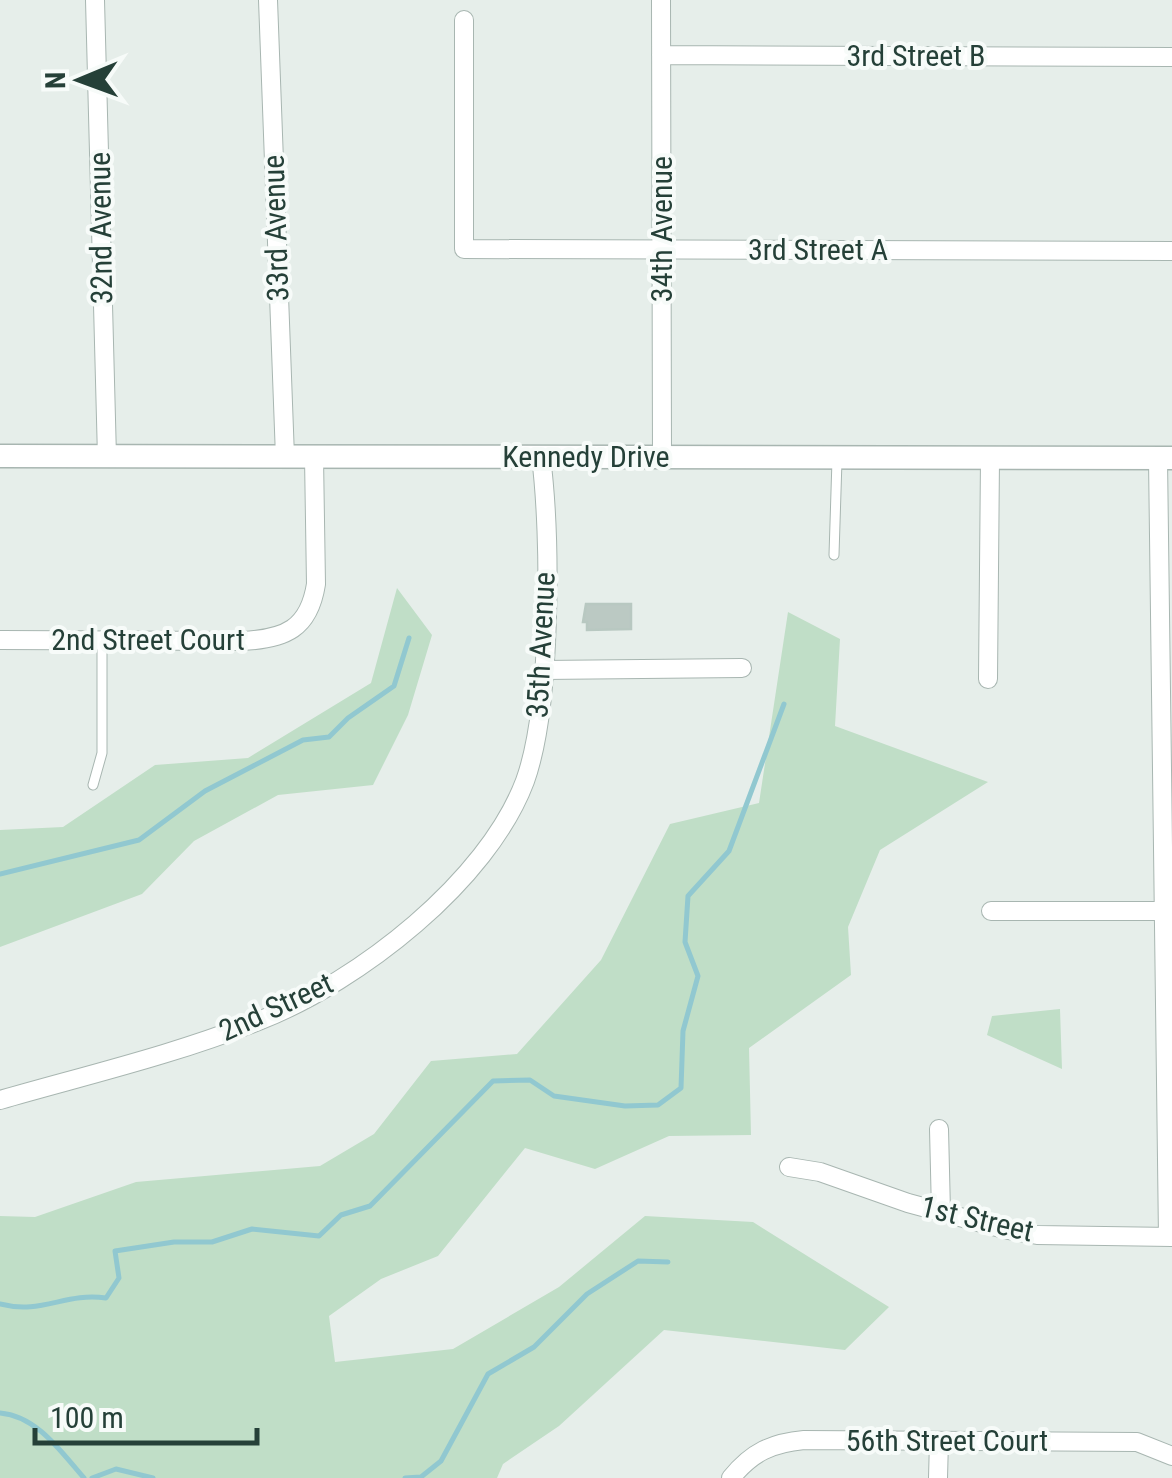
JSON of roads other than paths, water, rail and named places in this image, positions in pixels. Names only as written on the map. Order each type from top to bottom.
[{"type":"street","name":"32nd Avenue","points":[[96,0],[107,457]]},
{"type":"street","name":"33rd Avenue","points":[[268,0],[285,457]]},
{"type":"street","name":"34th Avenue","points":[[660,0],[662,457]]},
{"type":"street","name":"3rd Street A","points":[[464,20],[464,250],[1172,251]]},
{"type":"street","name":"3rd Street B","points":[[661,55],[1172,57]]},
{"type":"street","name":"Kennedy Drive","points":[[0,456],[1165,458]]},
{"type":"street","name":"2nd Street Court","points":[[0,640],[274,640],[295,632],[308,614],[316,584],[314,457]]},
{"type":"street","name":"35th Avenue","points":[[502,828],[531,759],[544,670],[542,457]]},
{"type":"street","points":[[1165,458],[1163,911],[1170,1237]]},
{"type":"street","points":[[988,679],[990,459]]},
{"type":"street","points":[[544,670],[742,668]]},
{"type":"street","name":"2nd Street","points":[[0,1100],[224,1034],[297,1004],[373,956],[436,904],[502,828]]},
{"type":"street","points":[[991,911],[1163,911]]},
{"type":"street","points":[[939,1129],[941,1212]]},
{"type":"street","name":"1st Street","points":[[789,1167],[820,1172],[941,1212],[1037,1236],[1170,1237]]},
{"type":"street","name":"56th Street Court","points":[[732,1478],[754,1454],[785,1442],[1136,1442],[1172,1456]]},
{"type":"street","points":[[938,1478],[939,1442]]},
{"type":"lane","points":[[834,555],[837,457]]},
{"type":"lane","points":[[93,785],[102,753],[102,641]]},
{"type":"waterway","points":[[0,874],[139,840],[205,791],[303,740],[329,737],[348,718],[394,686],[409,638]]},
{"type":"waterway","points":[[0,1304],[29,1307],[78,1298],[106,1298],[119,1278],[115,1251],[174,1242],[212,1242],[252,1229],[319,1236],[341,1215],[370,1206],[493,1081],[530,1080],[554,1096],[625,1106],[658,1105],[681,1088],[683,1031],[698,976],[685,942],[688,896],[729,851],[784,704]]},
{"type":"waterway","points":[[405,1478],[421,1477],[441,1461],[488,1374],[534,1347],[587,1294],[638,1261],[668,1262]]},
{"type":"waterway","points":[[0,1413],[37,1428],[84,1478]]},
{"type":"waterway","points":[[92,1478],[116,1469],[153,1478]]}]
